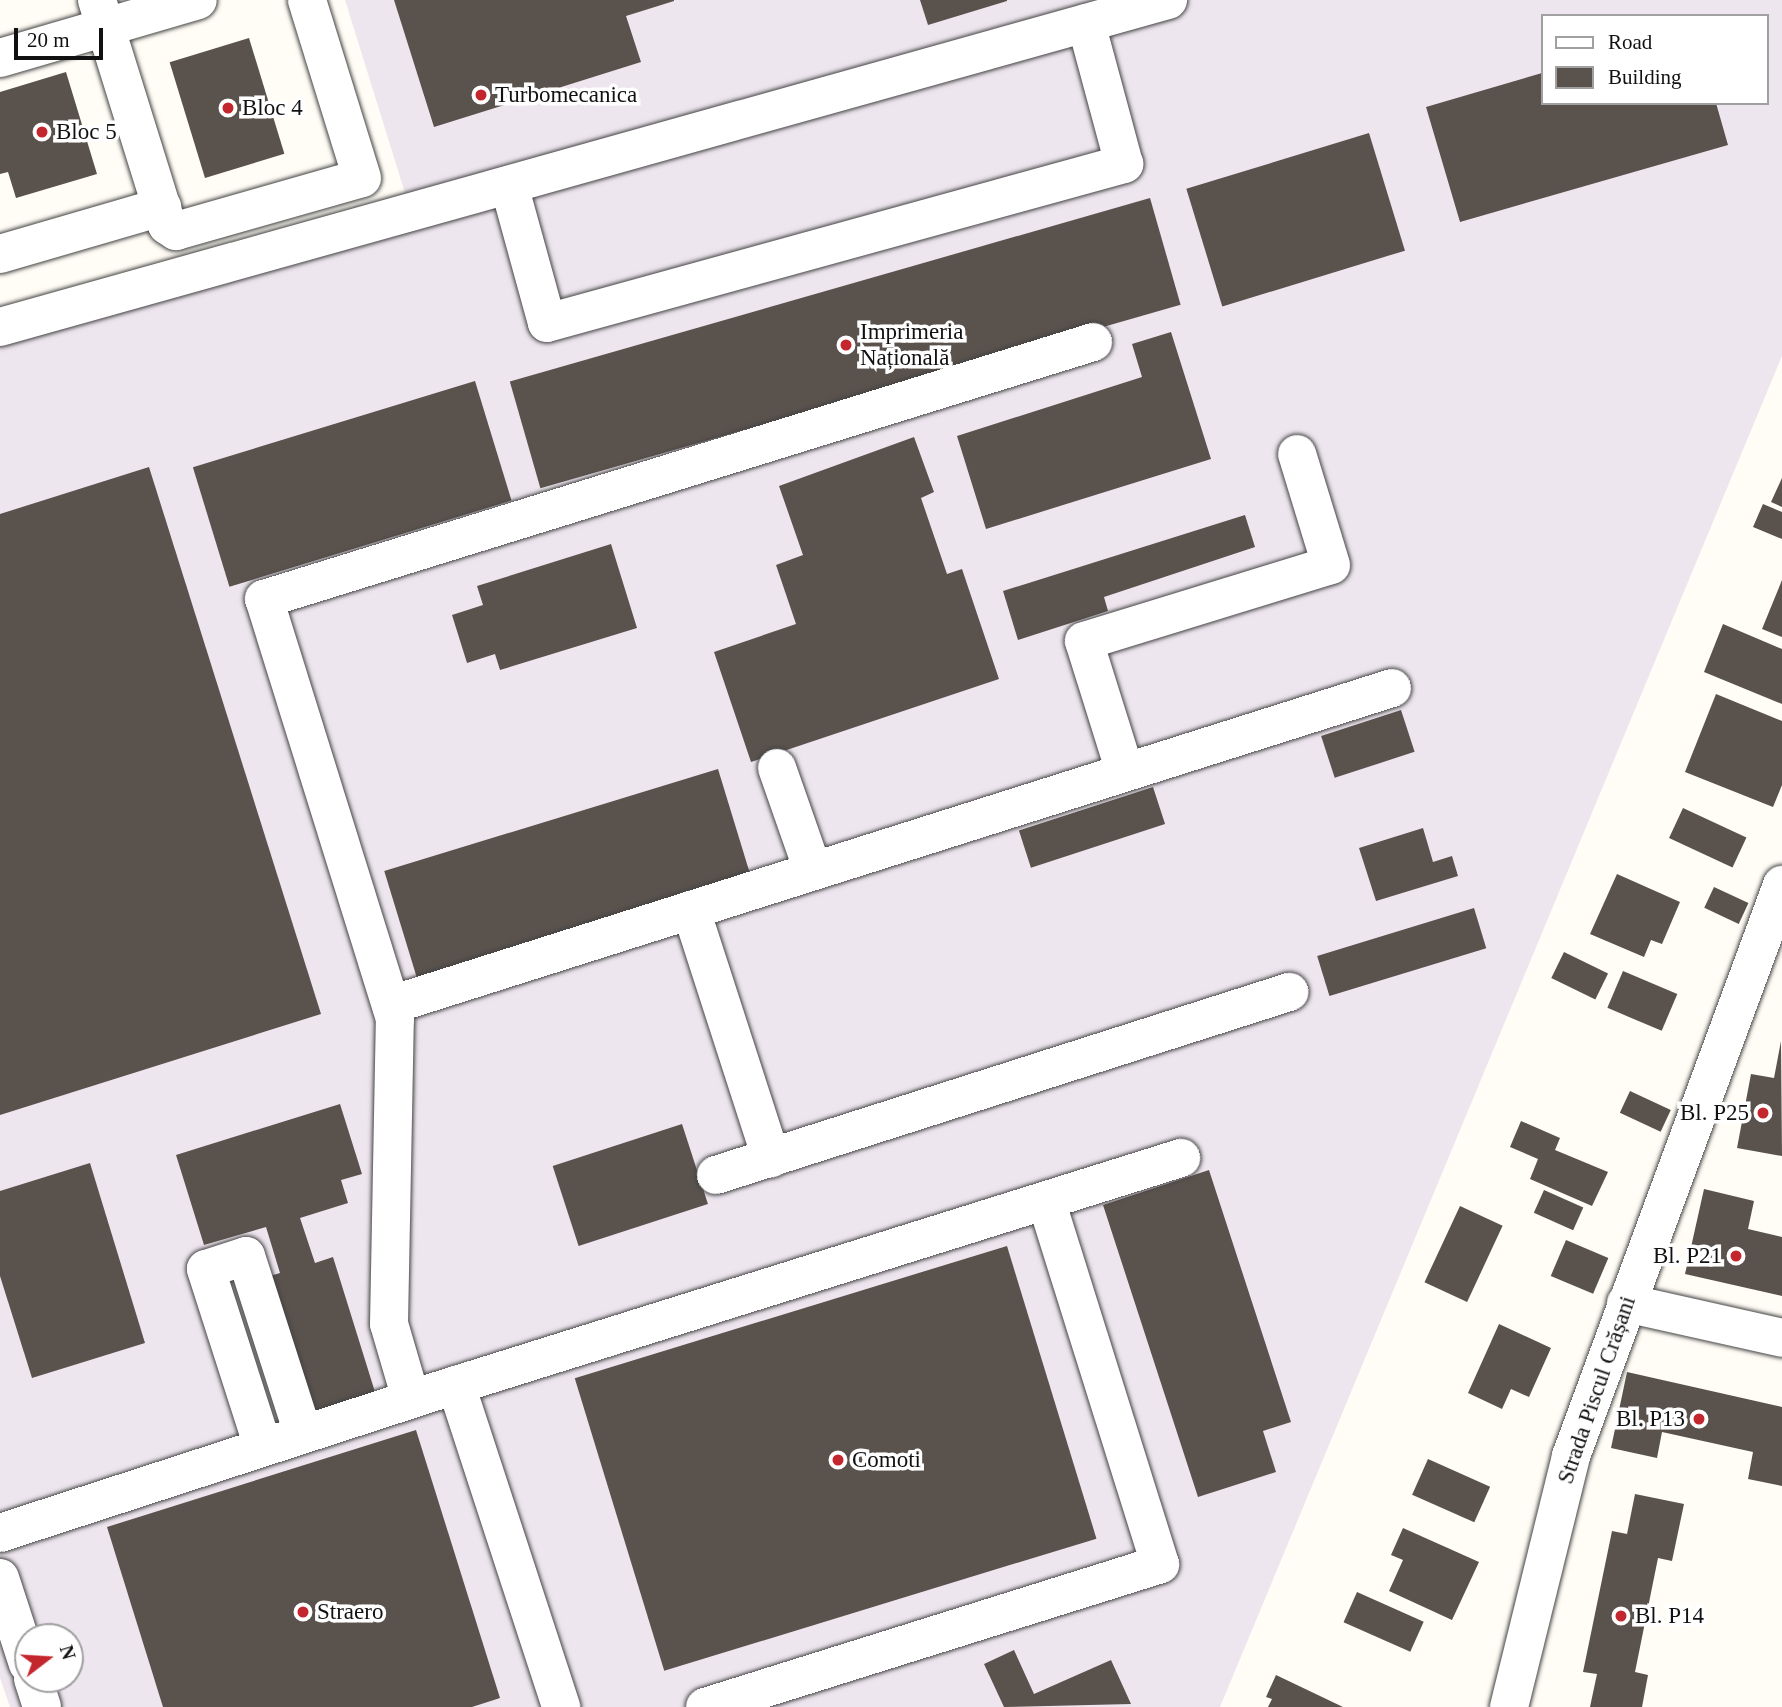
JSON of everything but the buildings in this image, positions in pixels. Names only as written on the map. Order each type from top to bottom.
[{"type":"street","points":[[0,58],[101,13],[198,0]]},
{"type":"street","points":[[101,13],[167,225],[176,231],[362,178],[307,0]]},
{"type":"street","points":[[0,327],[1168,0]]},
{"type":"street","points":[[509,185],[547,323],[1111,167],[1124,163],[1086,23]]},
{"type":"street","points":[[0,254],[162,207]]},
{"type":"street","points":[[411,1399],[389,1324],[395,1019],[264,599],[1093,342]]},
{"type":"street","points":[[1125,772],[1084,641],[1331,565],[1297,454]]},
{"type":"street","points":[[391,1005],[1392,688]]},
{"type":"street","points":[[778,768],[813,871]]},
{"type":"street","name":"Strada Piscul Crășani","points":[[1509,1707],[1571,1456],[1782,885]]},
{"type":"street","points":[[691,910],[771,1158]]},
{"type":"street","points":[[716,1175],[1289,992]]},
{"type":"street","points":[[0,1533],[411,1399],[1181,1158]]},
{"type":"street","points":[[705,1707],[1160,1564],[1046,1200]]},
{"type":"street","points":[[263,1447],[206,1269],[246,1256],[303,1434]]},
{"type":"street","points":[[1626,1303],[1782,1338]]},
{"type":"street","points":[[456,1385],[561,1707]]},
{"type":"street","points":[[0,1578],[15,1623]]},
{"type":"shaded area","points":[[345,0],[1782,0],[1782,356],[1220,1707],[10,1707],[0,1678],[0,309],[405,193]]},
{"type":"place","name":"Turbomecanica","points":[[481,95]]},
{"type":"place","name":"Bloc 4","points":[[228,108]]},
{"type":"place","name":"Bloc 5","points":[[42,132]]},
{"type":"place","name":"Imprimeria Națională","points":[[846,345]]},
{"type":"place","name":"Bl. P25","points":[[1763,1113]]},
{"type":"place","name":"Bl. P21","points":[[1736,1256]]},
{"type":"place","name":"Bl. P13","points":[[1699,1419]]},
{"type":"place","name":"Comoti","points":[[838,1460]]},
{"type":"place","name":"Straero","points":[[303,1612]]},
{"type":"place","name":"Bl. P14","points":[[1621,1616]]}]
